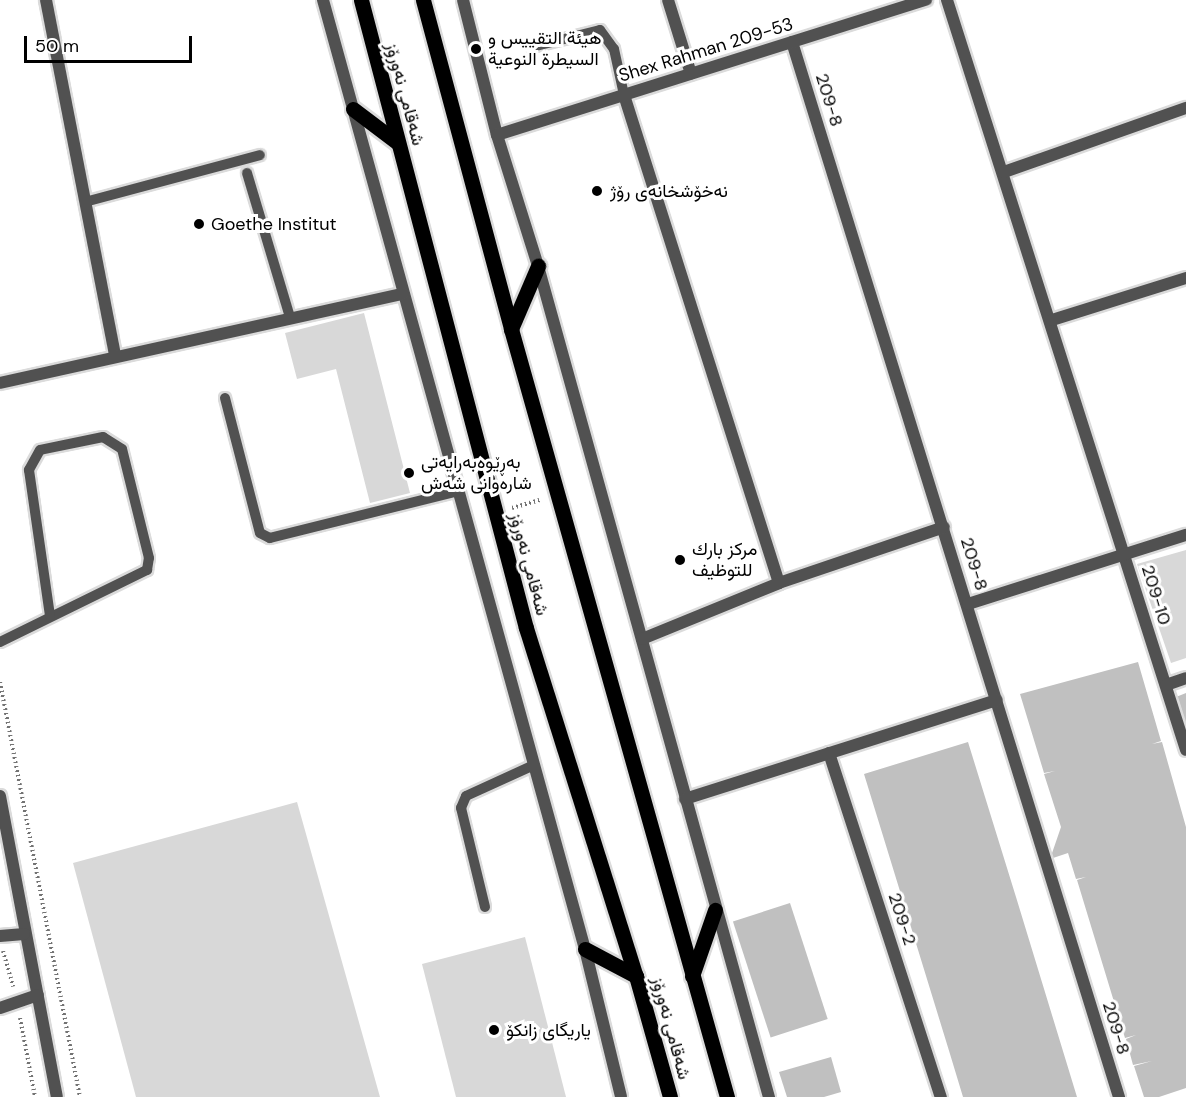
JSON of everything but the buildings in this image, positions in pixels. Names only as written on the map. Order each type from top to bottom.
[{"type":"main road","name":"شەقامی نەورۆز","points":[[361,0],[526,628],[636,976],[669,1097]]},
{"type":"main road","name":"شەقامی نەورۆز","points":[[423,0],[557,495],[727,1097]]},
{"type":"main road","points":[[353,109],[398,142]]},
{"type":"main road","points":[[511,329],[538,266]]},
{"type":"main road","points":[[692,976],[715,910]]},
{"type":"main road","points":[[585,949],[636,976]]},
{"type":"street","points":[[46,0],[115,356]]},
{"type":"street","points":[[323,0],[585,949],[621,1097]]},
{"type":"street","points":[[463,0],[497,135],[538,266],[715,910],[770,1097]]},
{"type":"street","points":[[668,0],[691,74]]},
{"type":"street","name":"Shex Rahman 209-53","points":[[497,135],[792,42],[898,4],[926,0]]},
{"type":"street","name":"209-10","points":[[947,0],[1052,320],[1186,750]]},
{"type":"street","name":"209-8","points":[[792,42],[1119,1097]]},
{"type":"street","points":[[624,95],[779,583]]},
{"type":"street","points":[[1004,172],[1186,108]]},
{"type":"street","points":[[1052,320],[1186,278]]},
{"type":"street","points":[[0,383],[403,294]]},
{"type":"street","points":[[642,639],[779,583],[944,527]]},
{"type":"street","points":[[968,604],[1186,535]]},
{"type":"street","points":[[1166,685],[1186,678]]},
{"type":"street","points":[[685,799],[997,700]]},
{"type":"street","name":"209-2","points":[[829,753],[941,1097]]},
{"type":"street","points":[[0,796],[24,934],[57,1097]]},
{"type":"street","points":[[0,936],[24,934]]},
{"type":"street","points":[[0,1008],[38,995]]},
{"type":"lane","points":[[532,47],[600,30],[614,49],[624,95]]},
{"type":"lane","points":[[85,202],[260,155]]},
{"type":"lane","points":[[247,173],[290,318]]},
{"type":"lane","points":[[225,398],[260,533],[270,538],[458,491]]},
{"type":"lane","points":[[0,642],[50,615],[147,570],[149,558],[122,449],[103,437],[40,450],[29,470],[50,615]]},
{"type":"lane","points":[[486,908],[462,808],[466,796],[534,765]]},
{"type":"path","points":[[495,513],[557,495]]},
{"type":"path","points":[[0,682],[80,1097]]},
{"type":"shaded area","points":[[364,313],[410,493],[370,503],[336,369],[297,379],[285,333]]},
{"type":"shaded area","points":[[1186,550],[1186,658],[1171,663],[1137,564]]},
{"type":"shaded area","points":[[297,802],[380,1097],[136,1097],[73,863]]},
{"type":"shaded area","name":"یاریگای زانكۆ","points":[[525,937],[566,1097],[456,1097],[422,964]]},
{"type":"place","name":"هيئة التقييس و السيطرة النوعية","points":[[476,49]]},
{"type":"place","name":"نەخۆشخانەی رۆژ","points":[[597,191]]},
{"type":"place","name":"Goethe Institut","points":[[199,224]]},
{"type":"place","name":"بەڕێوەبەرایەتی شارەوانی شەش","points":[[409,473]]},
{"type":"place","name":"مركز بارك للتوظيف","points":[[680,560]]},
{"type":"place","name":"یاریگای زانكۆ","points":[[494,1030]]}]
